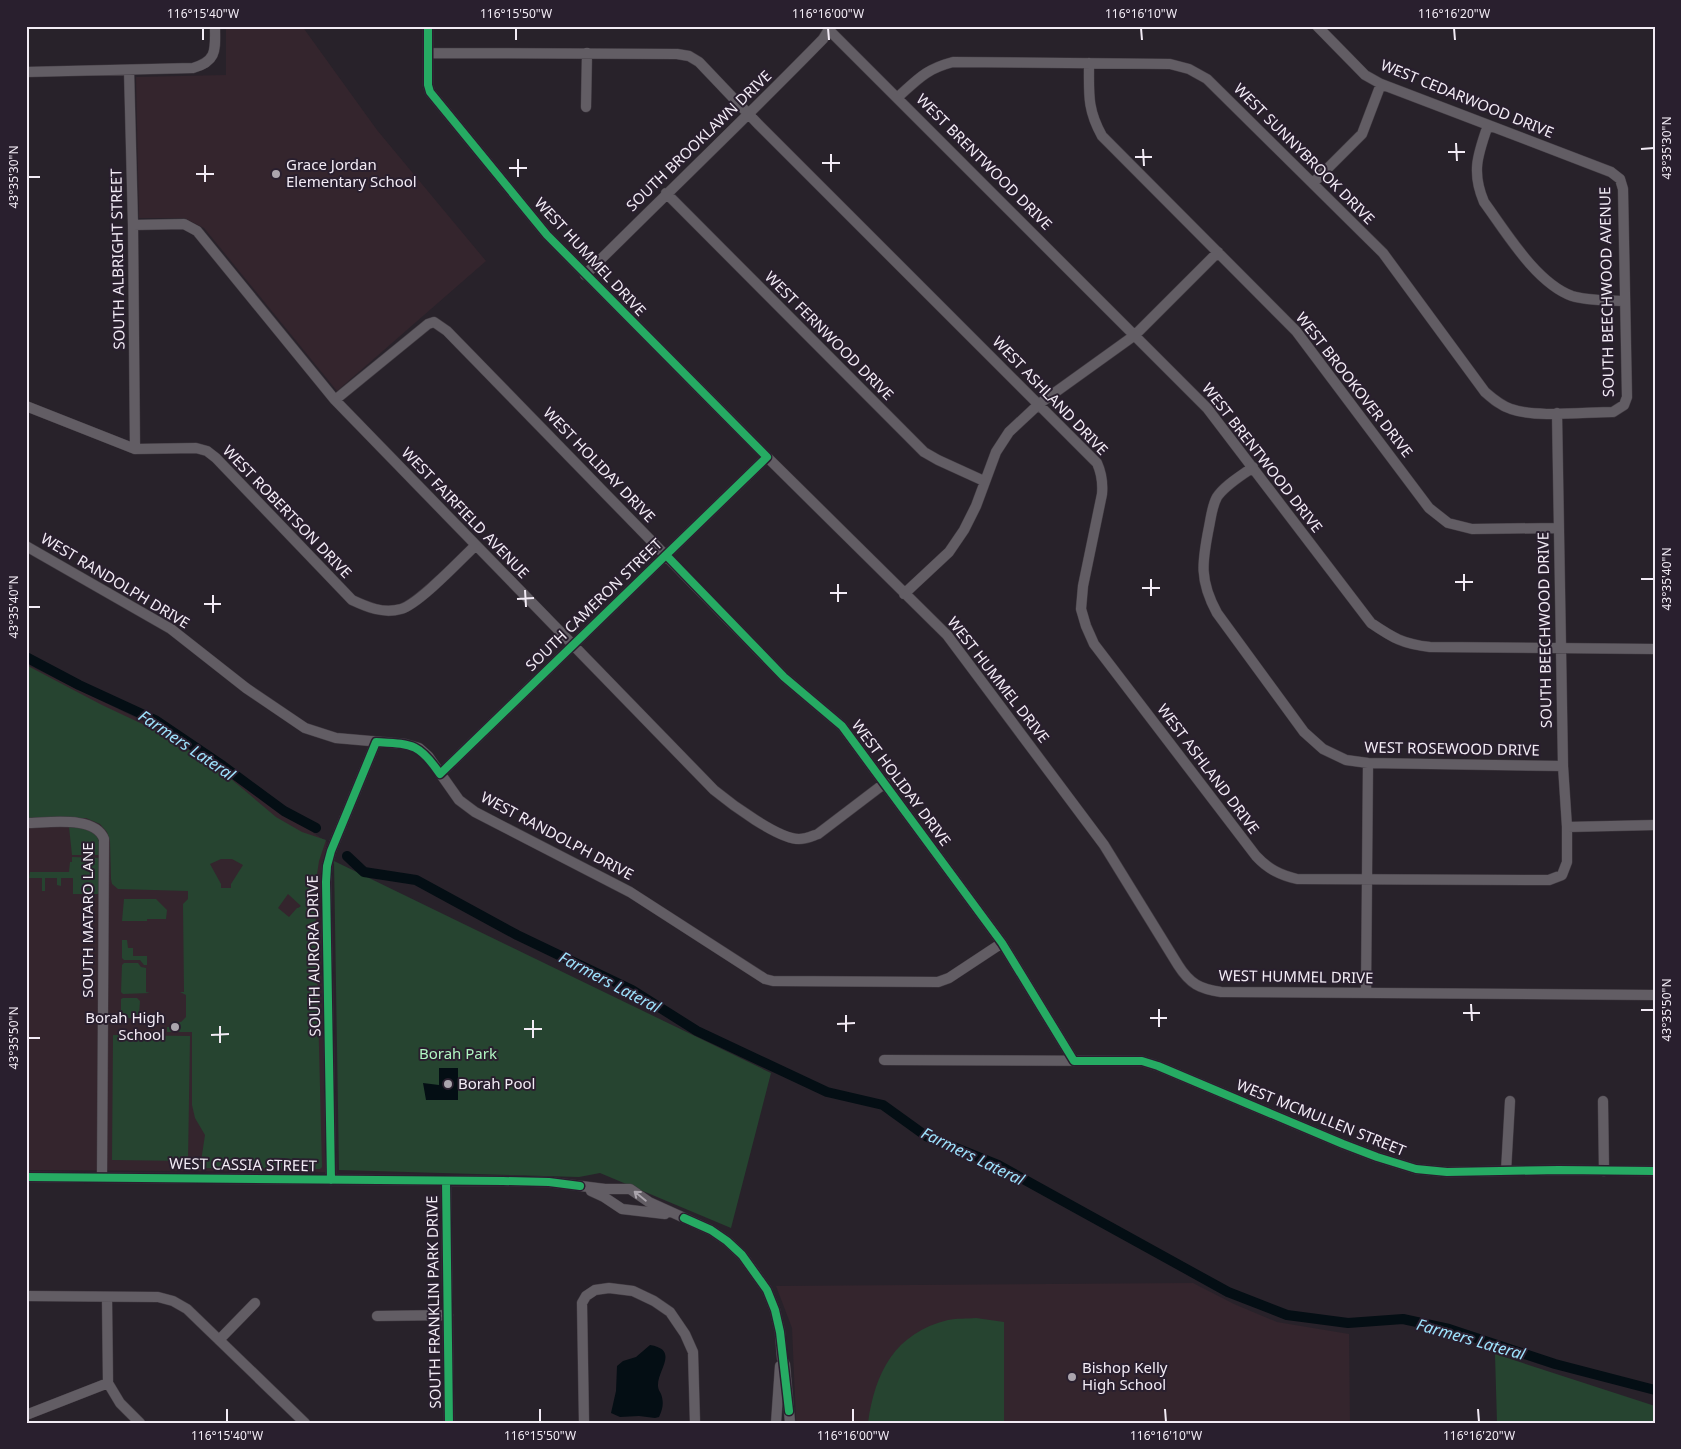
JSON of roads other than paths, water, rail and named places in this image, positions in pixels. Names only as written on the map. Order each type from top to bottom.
[{"type":"street","points":[[26,72],[193,68],[204,65],[211,59],[214,52],[215,26]]},
{"type":"street","name":"WEST HUMMEL DRIVE","points":[[428,26],[428,85],[430,92],[546,235],[947,635],[1104,845],[1185,976],[1194,984],[1207,990],[1221,992],[1655,995]]},
{"type":"street","name":"WEST CEDARWOOD DRIVE","points":[[1317,26],[1365,75],[1381,84],[1611,172],[1620,179]]},
{"type":"street","name":"WEST BRENTWOOD DRIVE","points":[[830,28],[1207,408],[1371,623],[1394,639],[1410,645],[1430,647],[1655,649]]},
{"type":"street","name":"SOUTH BROOKLAWN DRIVE","points":[[585,274],[749,114],[823,39],[830,28]]},
{"type":"street","name":"WEST ASHLAND DRIVE","points":[[428,53],[677,54],[689,56],[699,62],[1093,459],[1101,473],[1103,483],[1083,586],[1081,609],[1086,626],[1094,644],[1263,864],[1272,871],[1284,876],[1297,878],[1549,880],[1562,875]]},
{"type":"street","points":[[586,107],[587,53]]},
{"type":"street","name":"WEST SUNNYBROOK DRIVE","points":[[898,97],[927,71],[953,62],[1170,64],[1190,69],[1207,79],[1383,254],[1485,392],[1497,402],[1510,409],[1527,413],[1613,412],[1624,405]]},
{"type":"street","name":"WEST BROOKOVER DRIVE","points":[[1089,64],[1090,107],[1094,122],[1102,136],[1296,331],[1429,508],[1438,517],[1448,523],[1472,529],[1558,528]]},
{"type":"street","name":"SOUTH ALBRIGHT STREET","points":[[129,70],[133,225],[135,448]]},
{"type":"street","points":[[1313,183],[1362,134],[1381,84]]},
{"type":"street","points":[[1488,125],[1477,157],[1476,168],[1479,190],[1484,202],[1536,272],[1551,286],[1572,296],[1625,301]]},
{"type":"street","name":"SOUTH BEECHWOOD AVENUE","points":[[1620,179],[1623,189],[1627,397],[1624,405]]},
{"type":"street","name":"WEST FERNWOOD DRIVE","points":[[666,194],[924,452],[984,481]]},
{"type":"street","name":"WEST FAIRFIELD AVENUE","points":[[133,225],[184,224],[197,231],[335,400],[475,546],[724,798],[777,832],[787,837],[799,839],[809,838],[818,834],[885,783]]},
{"type":"street","points":[[904,594],[949,552],[964,530],[976,506],[984,481],[1002,441],[1038,404],[1135,335],[1218,252]]},
{"type":"street","name":"WEST HOLIDAY DRIVE","points":[[335,400],[421,329],[434,322],[440,324],[784,676],[842,726],[1002,943],[1074,1061]]},
{"type":"street","name":"WEST ROBERTSON DRIVE","points":[[26,406],[135,448],[196,448],[207,451],[216,458],[352,600],[368,608],[386,611],[401,609],[414,603],[475,546]]},
{"type":"street","name":"SOUTH BEECHWOOD DRIVE","points":[[1557,413],[1563,766],[1567,827],[1567,862],[1562,875]]},
{"type":"street","name":"SOUTH CAMERON STREET","points":[[440,774],[767,457]]},
{"type":"street","name":"WEST ROSEWOOD DRIVE","points":[[1253,467],[1217,498],[1213,508],[1203,556],[1203,572],[1210,600],[1217,613],[1304,732],[1323,749],[1346,760],[1368,763],[1563,766]]},
{"type":"street","name":"WEST RANDOLPH DRIVE","points":[[26,546],[171,629],[246,688],[305,728],[336,738],[406,744],[418,748],[428,756],[459,800],[475,812],[630,892],[766,979],[773,981],[938,982],[949,978],[1002,943]]},
{"type":"street","name":"SOUTH AURORA DRIVE","points":[[331,1180],[327,866],[331,851],[376,742]]},
{"type":"street","points":[[1366,993],[1368,763]]},
{"type":"street","name":"SOUTH MATARO LANE","points":[[26,823],[88,824],[99,830],[104,839],[102,1177]]},
{"type":"street","points":[[1567,827],[1655,825]]},
{"type":"street","name":"WEST MCMULLEN STREET","points":[[884,1060],[1142,1061],[1158,1066],[1342,1144],[1416,1169],[1447,1172],[1655,1171]]},
{"type":"street","points":[[1506,1171],[1510,1101]]},
{"type":"street","points":[[1602,1101],[1604,1171]]},
{"type":"street","name":"WEST CASSIA STREET","points":[[26,1177],[549,1182],[605,1189],[630,1189],[649,1202],[684,1218]]},
{"type":"street","name":"SOUTH FRANKLIN PARK DRIVE","points":[[446,1181],[449,1423]]},
{"type":"street","points":[[580,1186],[604,1197],[622,1209],[649,1211],[684,1218],[711,1230],[742,1255],[767,1290],[775,1310],[780,1332],[782,1358],[776,1423]]},
{"type":"street","points":[[584,1423],[582,1304],[586,1296],[595,1290],[609,1288],[633,1291],[654,1301],[670,1312],[685,1334],[693,1352],[695,1423]]},
{"type":"street","points":[[26,1296],[158,1297],[173,1301],[187,1309],[305,1423]]},
{"type":"street","points":[[107,1296],[108,1383],[120,1403],[140,1423]]},
{"type":"street","points":[[219,1340],[254,1303]]},
{"type":"street","points":[[377,1316],[448,1315]]},
{"type":"street","points":[[782,1358],[785,1365],[790,1423]]},
{"type":"street","points":[[26,1414],[108,1383]]},
{"type":"waterway","name":"Farmers Lateral","points":[[26,657],[79,685],[155,720],[223,766],[284,811],[316,828]]},
{"type":"waterway","name":"Farmers Lateral","points":[[347,856],[364,872],[416,880],[517,935],[632,990],[697,1031],[827,1092],[883,1105],[926,1136],[998,1165],[1228,1292],[1287,1315],[1348,1323],[1403,1319],[1449,1329],[1555,1364],[1655,1390]]},
{"type":"place","name":"Grace Jordan Elementary School","points":[[276,174]]},
{"type":"place","name":"Borah High School","points":[[175,1027]]},
{"type":"place","name":"Borah Pool","points":[[448,1084]]},
{"type":"place","name":"Bishop Kelly High School","points":[[1072,1377]]},
{"type":"park label","name":"Borah Park","points":[[458,1054]]}]
